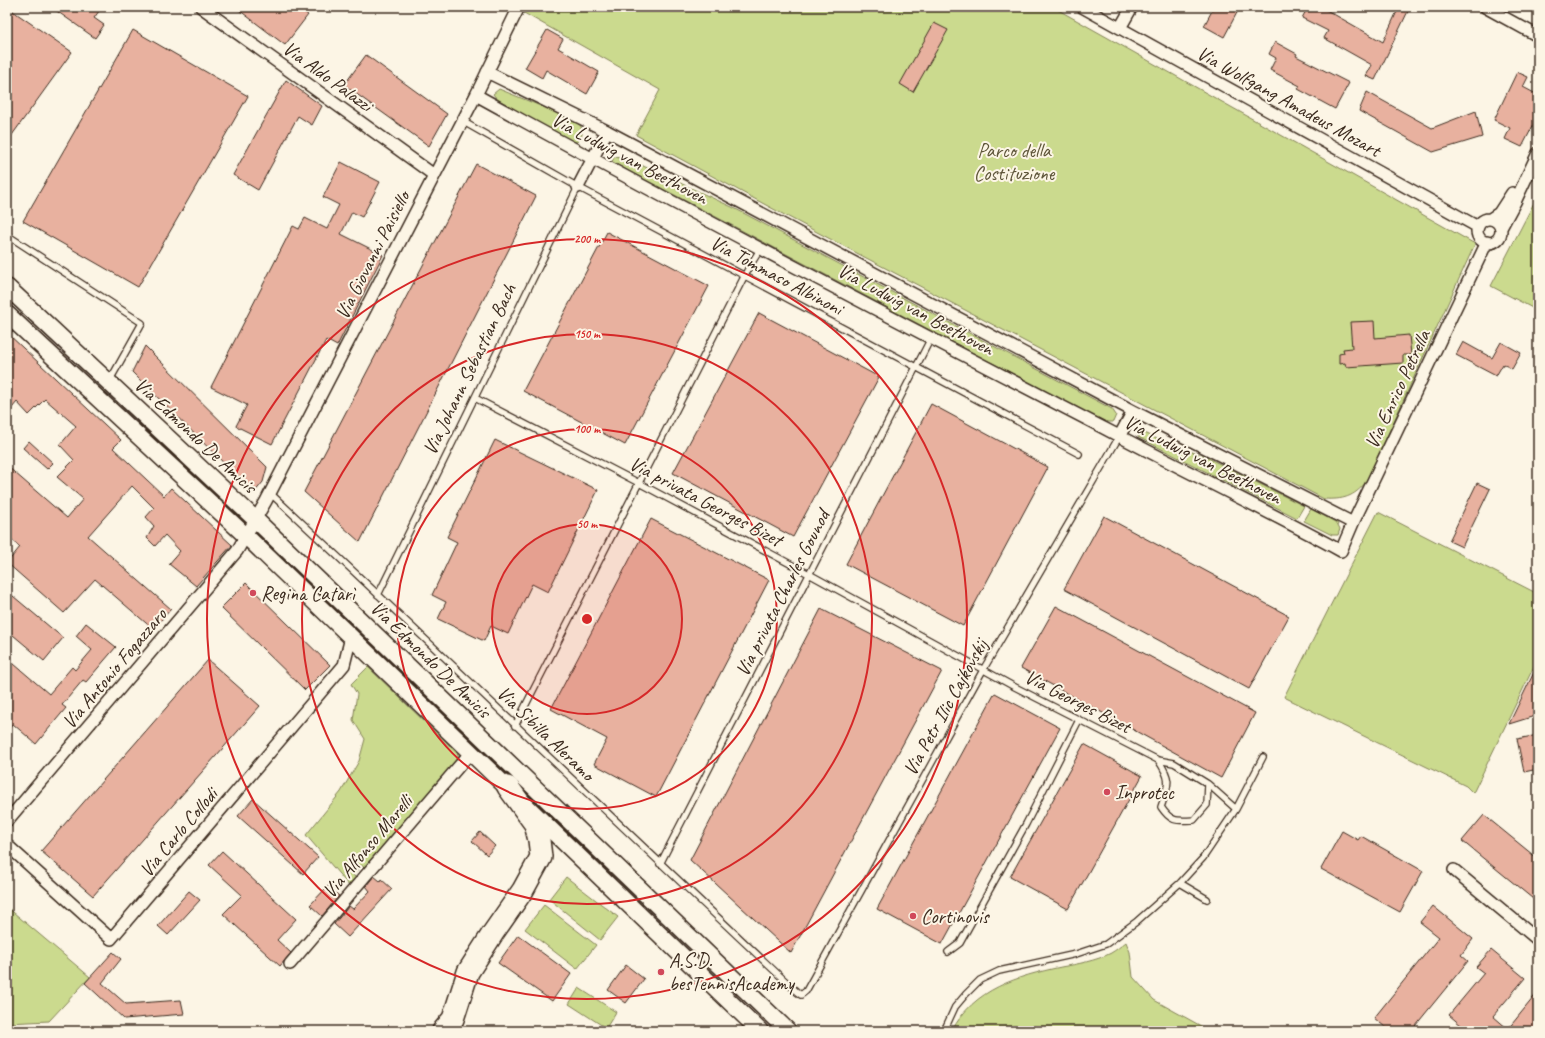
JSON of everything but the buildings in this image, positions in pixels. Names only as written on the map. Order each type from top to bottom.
[{"type":"highway","points":[[443,1031],[453,1019],[468,972],[523,890],[541,857],[535,824],[508,787]]},
{"type":"main road","name":"Via Edmondo De Amicis","points":[[7,287],[256,520],[788,1031]]},
{"type":"main road","name":"Via Edmondo De Amicis","points":[[7,314],[246,536],[760,1031]]},
{"type":"street","name":"Via Aldo Palazzi","points":[[201,7],[434,175]]},
{"type":"street","name":"Via Giovanni Paisiello","points":[[256,520],[476,95],[519,7]]},
{"type":"street","name":"Via Wolfgang Amadeus Mozart","points":[[1082,7],[1478,227]]},
{"type":"street","points":[[1120,28],[1132,7]]},
{"type":"street","points":[[1485,7],[1538,36]]},
{"type":"street","name":"Via Ludwig van Beethoven","points":[[487,72],[607,131],[1133,411],[1353,524]]},
{"type":"street","name":"Via Ludwig van Beethoven","points":[[476,95],[592,159],[1119,437],[1341,551]]},
{"type":"street","name":"Via Johann Sebastian Bach","points":[[578,187],[607,131]]},
{"type":"street","points":[[1536,158],[1496,241],[1487,242],[1479,236],[1478,227],[1481,223],[1499,213],[1536,158]]},
{"type":"street","points":[[1490,219],[1496,222],[1501,228]]},
{"type":"street","name":"Via Enrico Petrella","points":[[1341,551],[1487,242]]},
{"type":"street","points":[[1119,437],[1133,411]]},
{"type":"street","name":"Via Antonio Fogazzaro","points":[[7,821],[237,551],[256,520]]},
{"type":"street","name":"Via Carlo Collodi","points":[[7,845],[111,938],[344,665],[351,637]]},
{"type":"street","name":"Via Alfonso Marelli","points":[[290,964],[471,752]]},
{"type":"street","points":[[1454,870],[1538,940]]},
{"type":"lane","name":"Via Tommaso Albinoni","points":[[462,121],[578,187],[1079,454]]},
{"type":"lane","name":"Via Johann Sebastian Bach","points":[[378,595],[578,187]]},
{"type":"lane","points":[[7,235],[142,322],[109,382]]},
{"type":"lane","points":[[515,726],[745,276],[761,248]]},
{"type":"lane","name":"Via privata Charles Gounod","points":[[660,864],[932,338]]},
{"type":"lane","name":"Via privata Georges Bizet","points":[[475,398],[640,483],[810,574],[983,670]]},
{"type":"lane","name":"Via Petr Ilic Cajkovskij","points":[[801,995],[806,991],[824,959],[983,670],[1119,437]]},
{"type":"lane","name":"Via Sibilla Aleramo","points":[[270,493],[660,864],[801,995]]},
{"type":"lane","name":"Via Georges Bizet","points":[[983,670],[1158,760],[1174,763],[1208,784]]},
{"type":"lane","points":[[948,952],[960,943],[1026,824],[1079,720]]},
{"type":"lane","points":[[944,1031],[955,1007],[980,980],[999,971],[1076,954],[1106,944],[1136,922],[1180,883],[1203,858],[1236,809],[1263,757]]},
{"type":"lane","points":[[1158,760],[1167,773],[1168,785],[1161,806],[1167,816],[1176,821],[1194,820],[1207,805],[1208,784]]},
{"type":"lane","points":[[1208,784],[1236,809]]},
{"type":"lane","points":[[1180,883],[1207,899]]},
{"type":"green space","name":"Parco della Costituzione","points":[[527,7],[1053,7],[1475,244],[1366,482],[1357,491],[1348,496],[1337,499],[1324,499],[777,211],[636,135],[660,90],[524,13]]},
{"type":"green space","points":[[499,89],[570,118],[581,126],[582,135],[577,142],[568,140],[497,99],[493,94]]},
{"type":"green space","points":[[614,157],[628,159],[732,207],[1112,409],[1116,415],[1113,422],[1104,422],[612,162]]},
{"type":"green space","points":[[1538,195],[1538,311],[1491,286]]},
{"type":"green space","points":[[1141,431],[1169,445],[1202,455],[1304,506],[1297,518],[1138,437]]},
{"type":"green space","points":[[1311,509],[1337,523],[1340,529],[1338,535],[1332,535],[1304,521]]},
{"type":"green space","points":[[1378,512],[1538,594],[1538,658],[1473,793],[1466,786],[1284,697]]},
{"type":"green space","points":[[368,667],[458,754],[458,760],[367,870],[361,865],[353,875],[358,880],[350,887],[306,835],[341,792],[359,761],[365,739],[353,720],[357,694],[351,684]]},
{"type":"green space","points":[[566,877],[618,917],[600,940],[549,899]]},
{"type":"green space","points":[[544,905],[596,945],[577,969],[525,929]]},
{"type":"green space","points":[[7,907],[90,977],[49,1021],[7,1023]]},
{"type":"green space","points":[[1126,942],[1130,952],[1133,977],[1154,1000],[1210,1031],[952,1031],[961,1017],[972,1005],[984,995],[998,987],[1029,975],[1099,958],[1111,953]]},
{"type":"green space","points":[[579,988],[616,1012],[606,1028],[569,1004]]},
{"type":"place","name":"Regina Catarì","points":[[253,593]]},
{"type":"place","name":"Inprotec","points":[[1107,792]]},
{"type":"place","name":"Cortinovis","points":[[913,916]]},
{"type":"place","name":"A.S.D. besTennisAcademy","points":[[661,972]]}]
